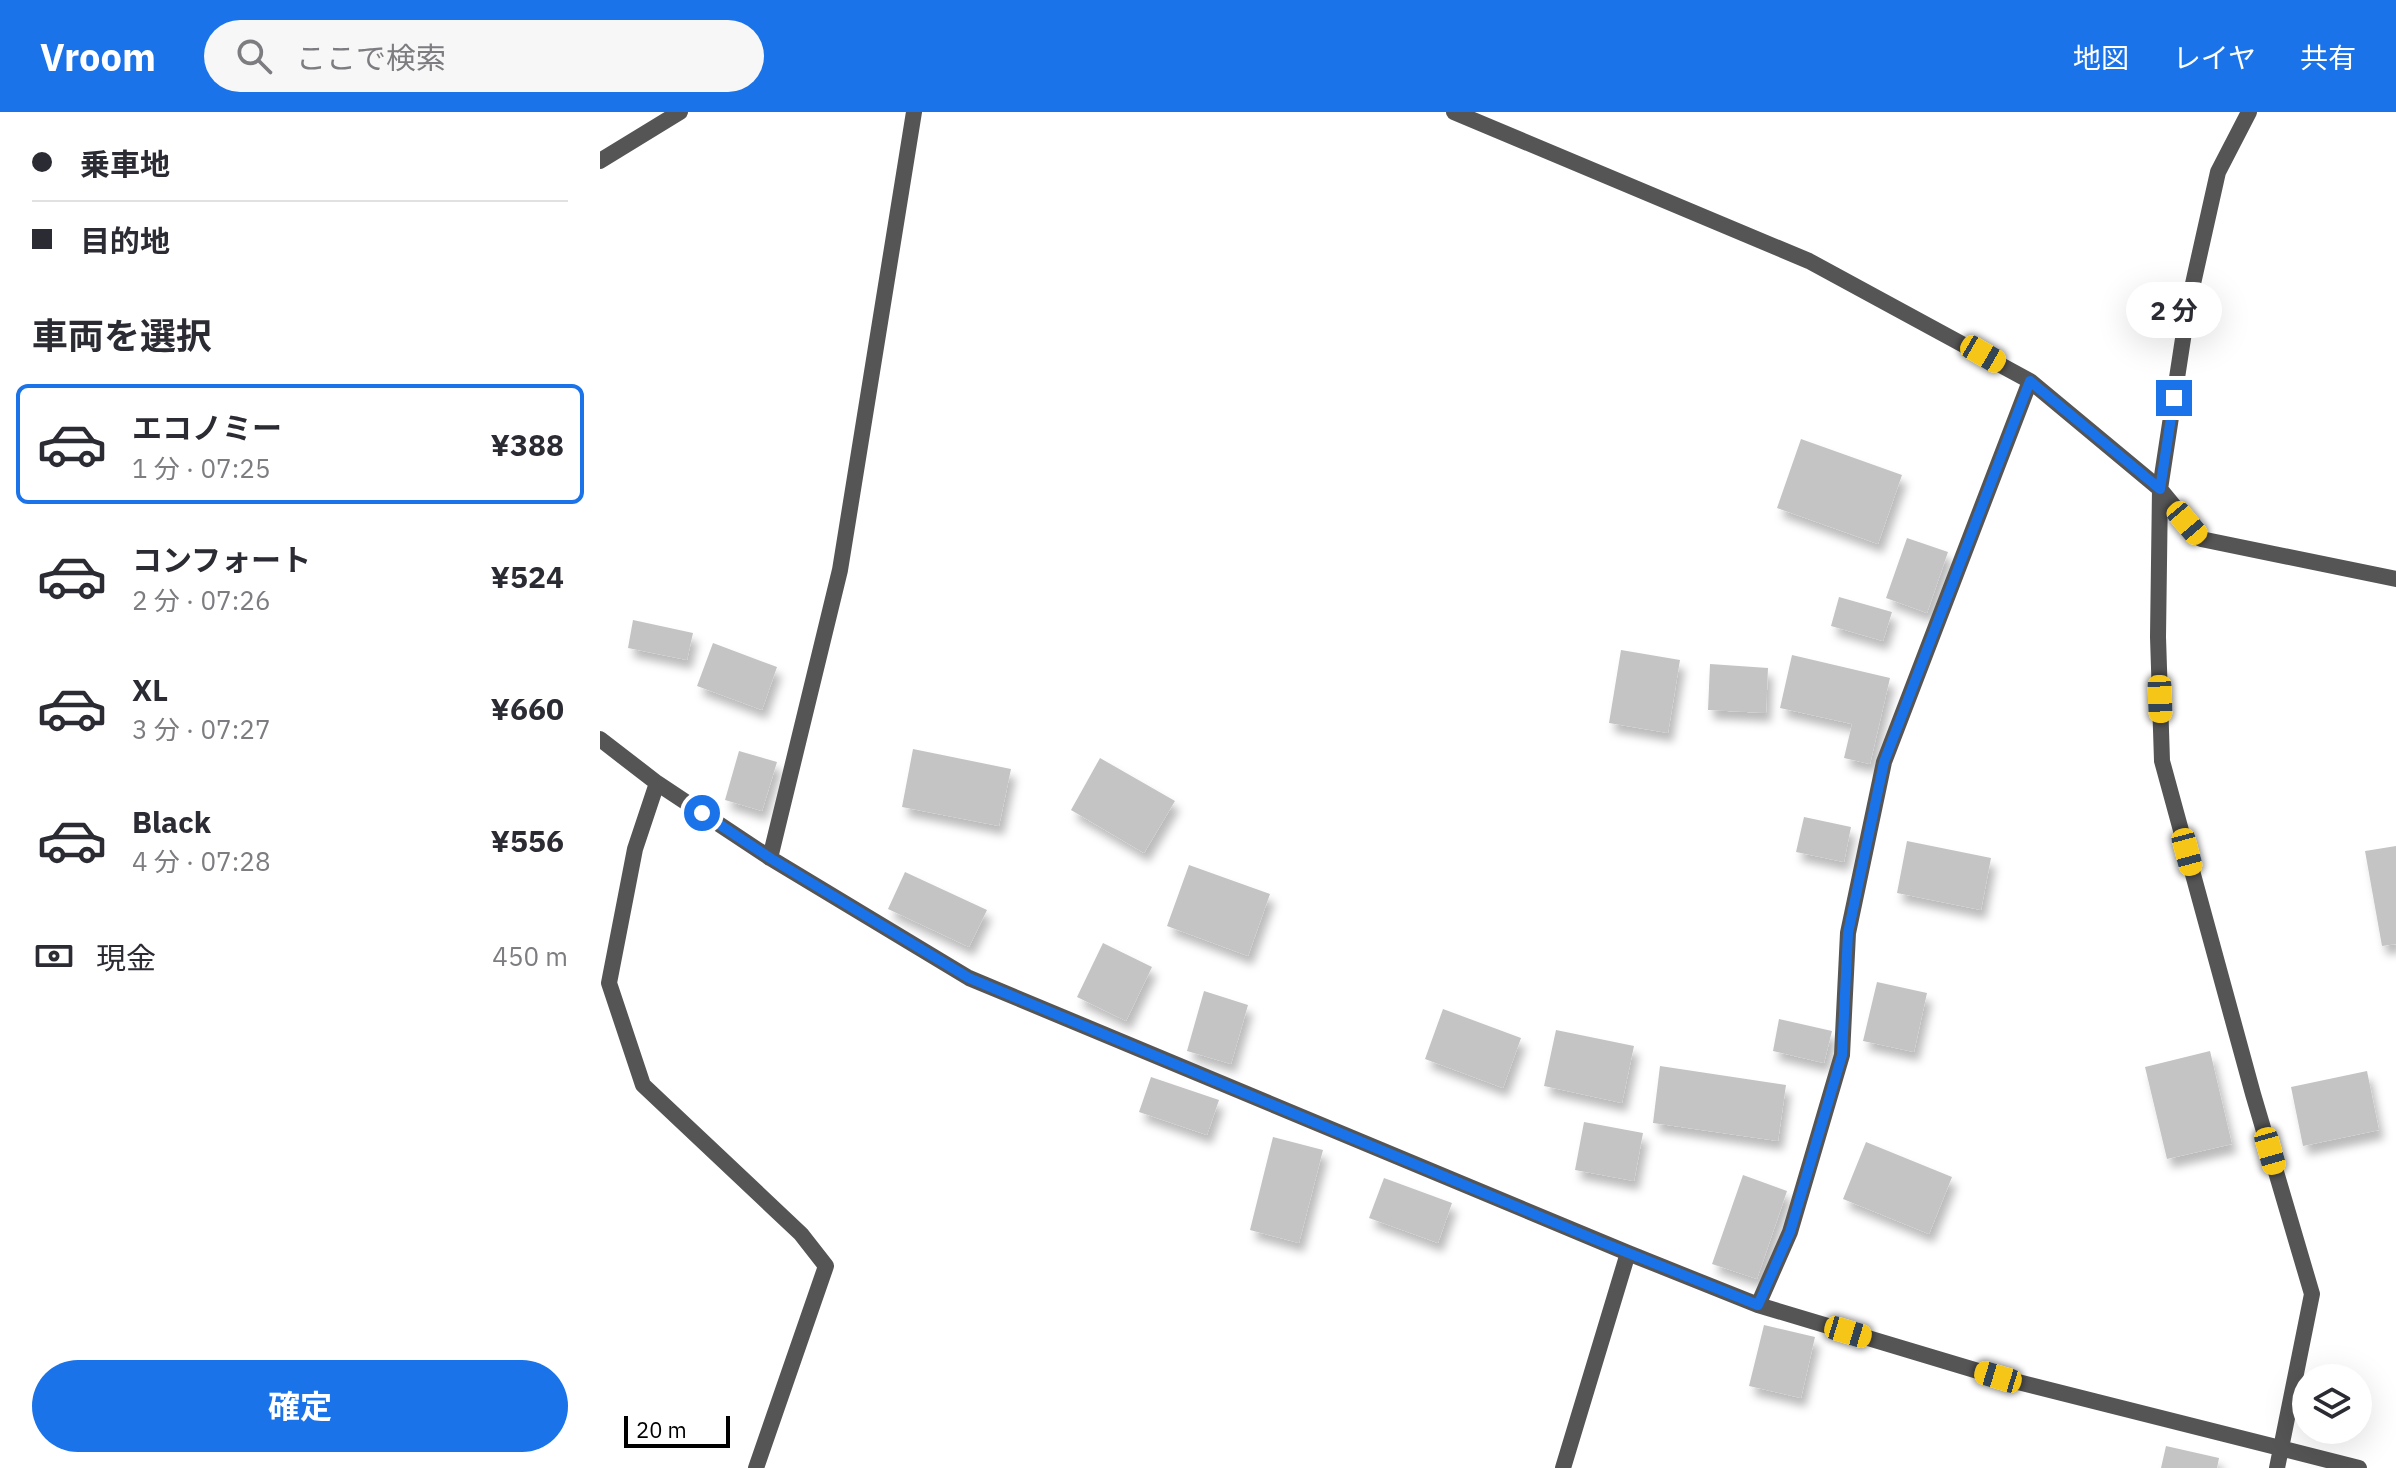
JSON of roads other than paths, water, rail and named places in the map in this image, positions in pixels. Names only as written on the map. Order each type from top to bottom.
[{"type":"street","points":[[600,161],[680,112]]},
{"type":"street","points":[[770,858],[840,570],[914,112]]},
{"type":"street","points":[[1454,112],[1809,261],[2030,381],[2160,489],[2201,539],[2396,579]]},
{"type":"street","points":[[2249,112],[2218,172],[2188,306],[2160,489],[2158,637],[2162,761],[2253,1094],[2312,1294],[2277,1468]]},
{"type":"street","points":[[1758,1305],[1790,1232],[1842,1055],[1848,933],[1884,762],[2030,381]]},
{"type":"street","points":[[600,739],[657,783],[770,858],[969,978],[1628,1253],[1758,1305],[1998,1377],[2359,1468]]},
{"type":"street","points":[[657,783],[635,849],[609,983],[643,1085],[801,1234],[826,1266],[756,1468]]},
{"type":"street","points":[[1563,1468],[1628,1253]]}]
